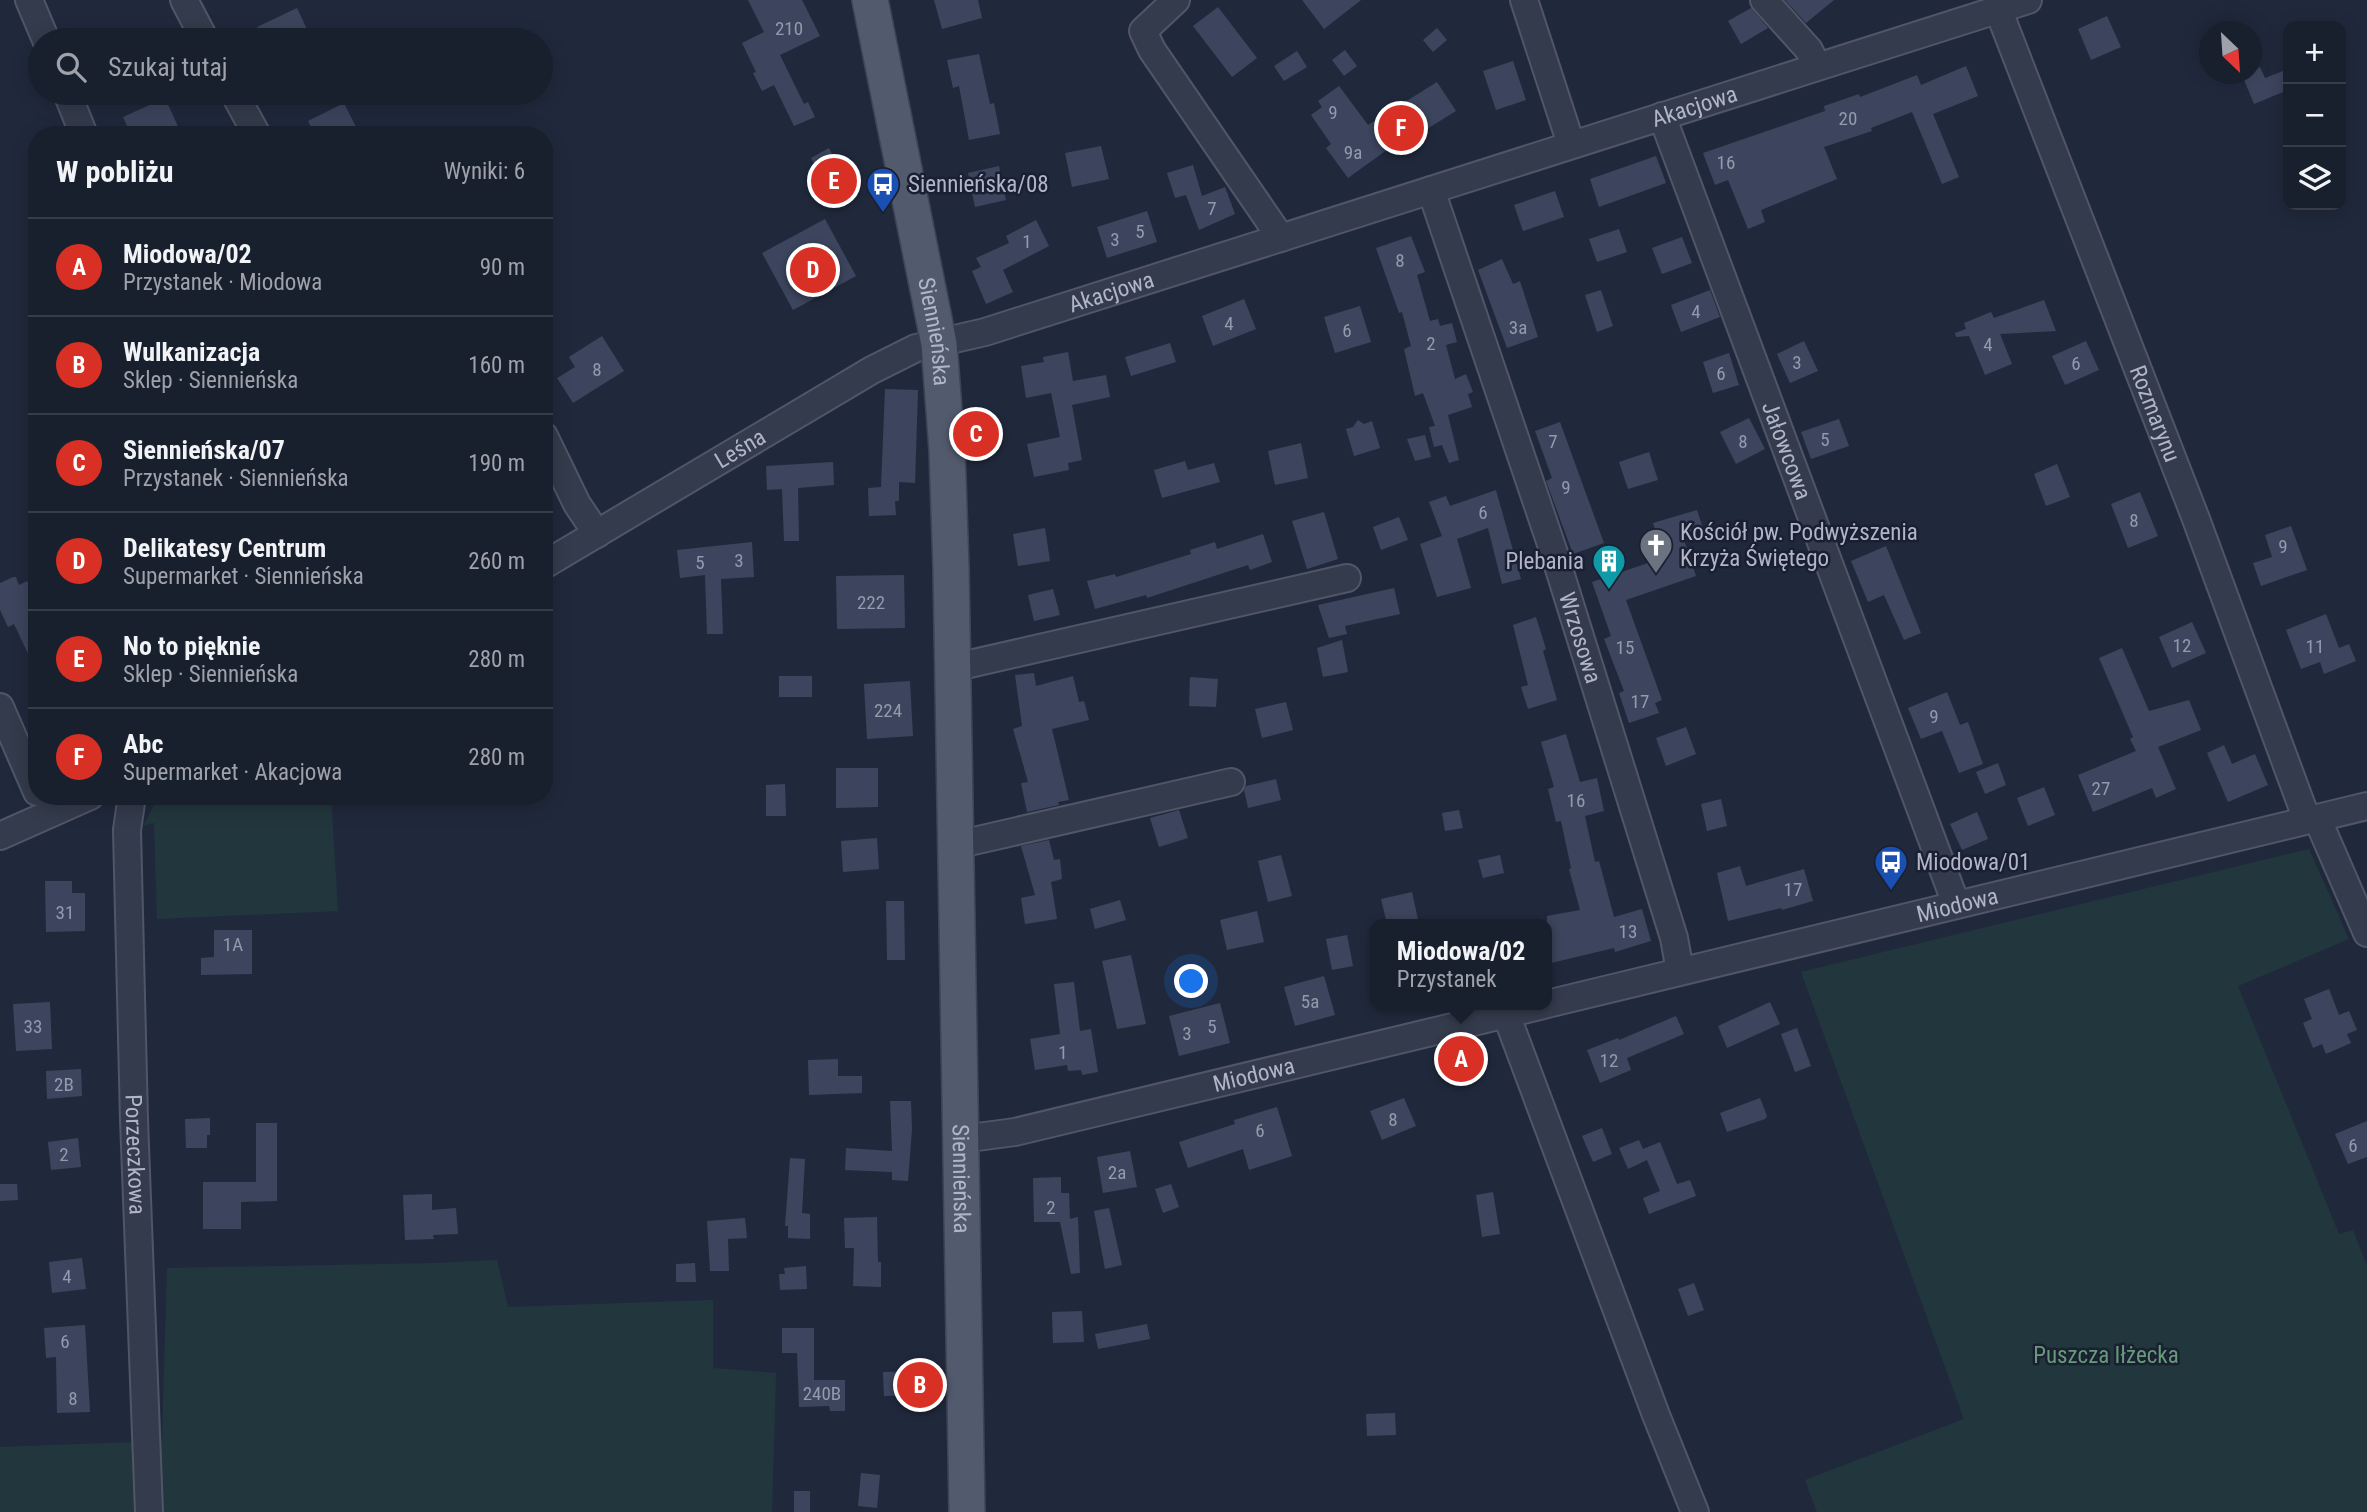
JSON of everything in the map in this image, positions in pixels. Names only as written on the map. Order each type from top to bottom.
[{"type":"main road","name":"Siennieńska","points":[[870,0],[939,344],[948,463],[967,1512]]},
{"type":"street","points":[[29,0],[41,28]]},
{"type":"street","points":[[184,0],[199,28]]},
{"type":"street","points":[[1175,0],[1143,31],[1153,50],[1280,238]]},
{"type":"street","points":[[1524,0],[1571,144]]},
{"type":"street","points":[[1764,0],[1809,50],[1817,66]]},
{"type":"street","name":"Akacjowa","points":[[939,344],[998,328],[2028,0]]},
{"type":"street","name":"Rozmarynu","points":[[1998,9],[2312,819],[2367,933]]},
{"type":"street","points":[[72,105],[80,126]]},
{"type":"street","points":[[241,105],[252,126]]},
{"type":"street","name":"Jałowcowa","points":[[1662,116],[1956,904]]},
{"type":"street","name":"Wrzosowa","points":[[1431,190],[1555,556],[1674,938],[1680,971]]},
{"type":"street","name":"Leśna","points":[[553,560],[872,370],[916,348],[939,344]]},
{"type":"street","points":[[553,455],[577,504],[597,534]]},
{"type":"street","points":[[952,668],[1347,579]]},
{"type":"street","points":[[0,707],[28,771]]},
{"type":"street","points":[[956,845],[1231,782]]},
{"type":"street","points":[[0,836],[36,805]]},
{"type":"street","name":"Porzeczkowa","points":[[130,805],[127,830],[134,1121],[149,1512]]},
{"type":"street","name":"Miodowa","points":[[1552,1002],[2367,806]]},
{"type":"street","name":"Miodowa","points":[[962,1139],[1015,1132],[1522,1010]]},
{"type":"street","points":[[1506,1014],[1695,1512]]},
{"type":"green space","points":[[154,805],[332,805],[338,911],[157,919],[154,823],[143,826]]},
{"type":"green space","name":"Puszcza Iłżecka","points":[[2309,849],[2349,939],[2238,986],[2339,1234],[2353,1230],[2367,1266],[2367,1512],[1817,1512],[1805,1480],[1964,1419],[1801,972]]},
{"type":"green space","points":[[497,1260],[508,1307],[713,1300],[713,1368],[776,1373],[772,1512],[0,1512],[0,1447],[162,1441],[167,1268]]},
{"type":"building","points":[[748,0],[802,0],[820,36],[780,55],[804,104],[808,102],[815,117],[794,126],[774,85],[762,91],[742,43],[764,32]]},
{"type":"building","points":[[934,0],[978,0],[982,18],[942,29]]},
{"type":"building","points":[[1302,0],[1361,0],[1324,29]]},
{"type":"building","points":[[1785,0],[1834,0],[1806,23]]},
{"type":"building","points":[[1218,7],[1257,58],[1232,77],[1193,26]]},
{"type":"building","points":[[297,8],[306,28],[257,28]]},
{"type":"building","points":[[1751,8],[1768,28],[1741,44],[1728,21]]},
{"type":"building","points":[[2107,16],[2121,47],[2091,60],[2078,29]]},
{"type":"building","points":[[1437,28],[1447,40],[1433,52],[1423,40]]},
{"type":"building","points":[[1345,50],[1357,66],[1344,76],[1332,60]]},
{"type":"building","points":[[1297,51],[1307,67],[1284,81],[1274,66]]},
{"type":"building","points":[[979,54],[1000,134],[969,140],[959,86],[953,88],[947,60]]},
{"type":"building","points":[[1513,61],[1526,100],[1496,110],[1483,71]]},
{"type":"building","points":[[1966,66],[1978,96],[1933,114],[1959,177],[1942,184],[1912,112],[1871,128],[1872,131],[1824,147],[1837,179],[1761,210],[1765,222],[1748,229],[1728,180],[1715,185],[1703,153],[1825,111],[1824,106],[1859,94],[1860,97],[1917,75],[1921,85]]},
{"type":"building","points":[[2262,71],[2265,78],[2283,71],[2283,92],[2254,104],[2246,84],[2262,84]]},
{"type":"building","points":[[1437,82],[1456,111],[1393,150],[1391,147],[1348,178],[1326,148],[1331,144],[1311,115],[1322,107],[1318,101],[1339,86],[1368,125]]},
{"type":"building","points":[[150,105],[168,105],[178,126],[127,126],[123,117]]},
{"type":"building","points":[[345,105],[356,126],[310,126],[308,121]]},
{"type":"building","points":[[1101,146],[1109,179],[1072,187],[1065,153]]},
{"type":"building","points":[[829,148],[849,185],[831,195],[811,158]]},
{"type":"building","points":[[1656,156],[1666,183],[1599,207],[1590,179]]},
{"type":"building","points":[[1193,165],[1202,196],[1225,187],[1235,214],[1199,230],[1186,195],[1175,198],[1167,173]]},
{"type":"building","points":[[999,166],[1006,200],[975,207],[968,173]]},
{"type":"building","points":[[1555,191],[1564,217],[1523,231],[1514,205]]},
{"type":"building","points":[[1147,211],[1157,242],[1107,258],[1097,227]]},
{"type":"building","points":[[825,219],[856,276],[793,310],[762,253]]},
{"type":"building","points":[[1036,220],[1049,246],[1003,270],[1013,292],[986,304],[972,271],[981,267],[976,258],[1009,243],[1006,236]]},
{"type":"building","points":[[1619,229],[1627,252],[1597,262],[1589,239]]},
{"type":"building","points":[[1411,236],[1425,272],[1417,275],[1430,321],[1438,319],[1440,326],[1452,323],[1457,342],[1446,345],[1455,379],[1466,374],[1473,392],[1468,394],[1472,407],[1448,415],[1459,460],[1449,463],[1442,445],[1434,447],[1429,427],[1435,426],[1423,393],[1415,396],[1404,349],[1411,346],[1402,312],[1399,313],[1376,248]]},
{"type":"building","points":[[1682,237],[1692,263],[1662,274],[1652,248]]},
{"type":"building","points":[[1502,259],[1513,284],[1520,281],[1538,337],[1507,348],[1478,270]]},
{"type":"building","points":[[1601,290],[1613,326],[1597,332],[1585,295]]},
{"type":"building","points":[[1710,290],[1720,317],[1681,332],[1671,305]]},
{"type":"building","points":[[1244,299],[1256,329],[1213,346],[1202,316]]},
{"type":"building","points":[[2044,300],[2056,331],[2000,334],[2012,364],[1985,375],[1969,336],[1956,337],[1955,333],[1966,329],[1964,323],[1991,312],[1994,318]]},
{"type":"building","points":[[1360,306],[1371,342],[1335,353],[1324,317]]},
{"type":"building","points":[[602,336],[624,371],[573,403],[557,378],[575,367],[569,357]]},
{"type":"building","points":[[1804,341],[1818,371],[1790,383],[1777,354]]},
{"type":"building","points":[[2086,341],[2099,370],[2065,385],[2052,356]]},
{"type":"building","points":[[1170,343],[1176,362],[1131,376],[1125,357]]},
{"type":"building","points":[[1068,352],[1073,381],[1106,375],[1110,397],[1072,405],[1082,460],[1068,463],[1069,470],[1034,477],[1027,444],[1060,437],[1051,393],[1026,398],[1021,366],[1044,362],[1043,357]]},
{"type":"building","points":[[1729,353],[1739,385],[1713,393],[1703,362]]},
{"type":"building","points":[[885,389],[918,390],[915,483],[899,482],[899,501],[895,501],[896,515],[869,516],[868,488],[881,487]]},
{"type":"building","points":[[1749,418],[1765,449],[1736,464],[1720,432]]},
{"type":"building","points":[[1839,419],[1849,446],[1811,459],[1801,432]]},
{"type":"building","points":[[1358,420],[1364,424],[1372,421],[1380,448],[1354,456],[1346,429],[1353,427]]},
{"type":"building","points":[[1560,422],[1604,543],[1573,554],[1546,481],[1552,478],[1535,431]]},
{"type":"building","points":[[1425,435],[1431,457],[1415,461],[1407,439]]},
{"type":"building","points":[[1301,443],[1308,478],[1275,485],[1268,451]]},
{"type":"building","points":[[1649,452],[1658,480],[1628,489],[1619,462]]},
{"type":"building","points":[[1185,461],[1188,470],[1214,463],[1220,482],[1162,498],[1154,470]]},
{"type":"building","points":[[833,462],[834,485],[798,488],[799,541],[784,541],[782,489],[767,490],[766,466]]},
{"type":"building","points":[[2057,464],[2070,497],[2046,506],[2034,474]]},
{"type":"building","points":[[1496,490],[1521,579],[1502,584],[1488,528],[1457,539],[1471,588],[1437,597],[1420,544],[1442,536],[1429,502],[1446,496],[1450,506]]},
{"type":"building","points":[[2140,492],[2158,536],[2128,548],[2111,504]]},
{"type":"building","points":[[1697,510],[1703,528],[1682,534],[1696,576],[1626,600],[1662,700],[1655,703],[1659,713],[1629,723],[1619,693],[1624,691],[1604,639],[1611,636],[1592,582],[1660,559],[1650,531],[1655,529],[1653,523]]},
{"type":"building","points":[[1324,512],[1338,559],[1307,569],[1292,521]]},
{"type":"building","points":[[1399,517],[1408,540],[1381,550],[1373,527]]},
{"type":"building","points":[[2291,526],[2307,570],[2261,586],[2253,563],[2272,557],[2265,535]]},
{"type":"building","points":[[1045,528],[1050,561],[1018,566],[1013,534]]},
{"type":"building","points":[[1263,534],[1272,562],[1250,570],[1248,565],[1147,598],[1146,595],[1095,609],[1087,581],[1115,574],[1116,577],[1191,554],[1190,550],[1215,542],[1217,549]]},
{"type":"building","points":[[752,542],[754,577],[721,579],[723,634],[707,634],[705,575],[680,578],[677,550]]},
{"type":"building","points":[[1886,546],[1921,633],[1904,640],[1884,595],[1868,602],[1851,561]]},
{"type":"building","points":[[904,575],[905,628],[837,629],[836,576]]},
{"type":"building","points":[[16,577],[19,585],[27,581],[28,583],[28,654],[14,624],[8,627],[0,610],[0,583]]},
{"type":"building","points":[[1394,588],[1400,614],[1345,626],[1347,634],[1329,638],[1318,605]]},
{"type":"building","points":[[1053,589],[1060,615],[1034,621],[1028,595]]},
{"type":"building","points":[[2326,614],[2339,648],[2349,644],[2356,661],[2324,674],[2320,662],[2301,669],[2286,630]]},
{"type":"building","points":[[1536,617],[1557,700],[1528,709],[1521,687],[1528,685],[1513,625]]},
{"type":"building","points":[[2192,622],[2206,653],[2172,668],[2159,637]]},
{"type":"building","points":[[1342,640],[1348,672],[1323,677],[1317,648]]},
{"type":"building","points":[[2122,648],[2149,711],[2189,700],[2201,730],[2158,747],[2176,789],[2156,798],[2152,788],[2093,812],[2078,775],[2136,751],[2130,739],[2133,737],[2099,658]]},
{"type":"building","points":[[1034,673],[1036,686],[1073,676],[1079,702],[1084,701],[1089,720],[1052,729],[1069,800],[1027,812],[1021,783],[1028,782],[1013,729],[1022,726],[1015,675]]},
{"type":"building","points":[[779,676],[812,676],[812,697],[779,697]]},
{"type":"building","points":[[1190,677],[1218,679],[1216,707],[1189,706]]},
{"type":"building","points":[[910,681],[913,736],[867,739],[864,684]]},
{"type":"building","points":[[1947,692],[1960,725],[1968,722],[1983,764],[1959,773],[1942,731],[1921,739],[1908,708]]},
{"type":"building","points":[[1286,702],[1293,730],[1262,738],[1255,709]]},
{"type":"building","points":[[1686,727],[1696,754],[1666,766],[1656,738]]},
{"type":"building","points":[[1566,734],[1580,782],[1597,778],[1604,811],[1585,816],[1595,862],[1599,861],[1614,917],[1642,909],[1651,941],[1615,952],[1614,948],[1552,963],[1552,919],[1547,919],[1547,916],[1580,910],[1569,869],[1571,868],[1561,821],[1556,822],[1548,789],[1554,787],[1541,742]]},
{"type":"building","points":[[2224,745],[2232,764],[2255,754],[2268,785],[2228,802],[2207,753]]},
{"type":"building","points":[[1998,763],[2006,785],[1985,794],[1976,772]]},
{"type":"building","points":[[836,768],[878,768],[878,807],[836,808]]},
{"type":"building","points":[[1276,779],[1281,800],[1248,808],[1244,790],[1246,786]]},
{"type":"building","points":[[785,784],[786,816],[766,816],[766,785]]},
{"type":"building","points":[[2044,787],[2055,815],[2028,826],[2017,798]]},
{"type":"building","points":[[1721,799],[1727,826],[1707,831],[1701,804]]},
{"type":"building","points":[[1179,810],[1188,838],[1159,847],[1150,818]]},
{"type":"building","points":[[1459,810],[1463,828],[1445,831],[1442,813]]},
{"type":"building","points":[[1977,812],[1988,839],[1962,850],[1950,824]]},
{"type":"building","points":[[877,838],[879,869],[843,872],[841,841]]},
{"type":"building","points":[[1049,840],[1054,860],[1060,859],[1062,879],[1051,882],[1057,919],[1025,924],[1021,898],[1035,895],[1021,846]]},
{"type":"building","points":[[1281,855],[1292,896],[1268,902],[1258,861]]},
{"type":"building","points":[[1500,855],[1504,873],[1483,878],[1478,860]]},
{"type":"building","points":[[1740,866],[1746,886],[1804,869],[1813,901],[1728,921],[1717,873]]},
{"type":"building","points":[[45,881],[72,881],[72,893],[85,893],[85,931],[46,932]]},
{"type":"building","points":[[1412,892],[1418,919],[1386,919],[1381,899]]},
{"type":"building","points":[[1120,900],[1126,920],[1095,929],[1090,909]]},
{"type":"building","points":[[886,901],[904,901],[905,960],[887,960]]},
{"type":"building","points":[[1257,911],[1264,942],[1227,950],[1220,920]]},
{"type":"building","points":[[214,930],[252,930],[252,974],[201,975],[201,958],[214,957]]},
{"type":"building","points":[[1347,935],[1353,966],[1332,970],[1326,939]]},
{"type":"building","points":[[1131,955],[1146,1024],[1117,1029],[1102,961]]},
{"type":"building","points":[[1324,976],[1335,1015],[1295,1026],[1284,987]]},
{"type":"building","points":[[1074,982],[1080,1031],[1091,1029],[1098,1072],[1082,1075],[1081,1070],[1068,1071],[1067,1065],[1035,1070],[1030,1039],[1060,1034],[1054,984]]},
{"type":"building","points":[[2329,989],[2339,1015],[2349,1011],[2357,1030],[2347,1034],[2351,1043],[2326,1054],[2322,1044],[2313,1048],[2303,1023],[2312,1019],[2304,999]]},
{"type":"building","points":[[50,1002],[52,1049],[16,1051],[13,1004]]},
{"type":"building","points":[[1770,1002],[1780,1024],[1727,1048],[1718,1026]]},
{"type":"building","points":[[1220,1003],[1230,1043],[1179,1056],[1169,1016]]},
{"type":"building","points":[[1676,1016],[1684,1034],[1627,1058],[1631,1070],[1600,1083],[1587,1050]]},
{"type":"building","points":[[1797,1028],[1811,1066],[1795,1072],[1781,1034]]},
{"type":"building","points":[[838,1059],[838,1076],[862,1076],[862,1093],[809,1095],[808,1060]]},
{"type":"building","points":[[81,1069],[82,1096],[47,1099],[46,1071]]},
{"type":"building","points":[[1404,1098],[1416,1126],[1382,1140],[1370,1111]]},
{"type":"building","points":[[1760,1098],[1767,1116],[1765,1119],[1727,1132],[1720,1113]]},
{"type":"building","points":[[890,1101],[911,1101],[908,1181],[892,1180],[892,1172],[845,1170],[846,1148],[892,1151]]},
{"type":"building","points":[[1277,1107],[1292,1156],[1249,1170],[1243,1149],[1188,1168],[1179,1142],[1235,1124],[1234,1120]]},
{"type":"building","points":[[210,1118],[207,1148],[186,1148],[185,1119]]},
{"type":"building","points":[[2367,1121],[2367,1157],[2348,1164],[2335,1134]]},
{"type":"building","points":[[256,1123],[277,1123],[277,1201],[241,1202],[241,1229],[203,1229],[203,1182],[256,1182]]},
{"type":"building","points":[[1602,1128],[1612,1154],[1593,1162],[1582,1136]]},
{"type":"building","points":[[78,1138],[81,1167],[51,1170],[48,1142]]},
{"type":"building","points":[[1639,1140],[1643,1149],[1660,1142],[1677,1184],[1690,1180],[1696,1196],[1649,1214],[1643,1198],[1660,1191],[1647,1160],[1628,1169],[1619,1148]]},
{"type":"building","points":[[1130,1151],[1137,1187],[1103,1193],[1097,1157]]},
{"type":"building","points":[[790,1158],[805,1159],[802,1213],[810,1214],[810,1239],[788,1238],[788,1226],[785,1226]]},
{"type":"building","points":[[1061,1177],[1061,1193],[1069,1193],[1070,1219],[1078,1217],[1080,1273],[1071,1274],[1060,1222],[1034,1222],[1033,1178]]},
{"type":"building","points":[[0,1184],[17,1184],[18,1200],[0,1201]]},
{"type":"building","points":[[1171,1184],[1179,1207],[1163,1213],[1155,1189]]},
{"type":"building","points":[[1493,1192],[1500,1234],[1482,1237],[1476,1195]]},
{"type":"building","points":[[432,1194],[432,1210],[456,1208],[458,1234],[433,1235],[434,1239],[405,1240],[403,1195]]},
{"type":"building","points":[[1109,1208],[1122,1265],[1105,1269],[1094,1211]]},
{"type":"building","points":[[877,1217],[881,1287],[853,1286],[854,1248],[845,1248],[844,1218]]},
{"type":"building","points":[[745,1218],[747,1238],[728,1239],[729,1271],[710,1271],[707,1221]]},
{"type":"building","points":[[82,1258],[86,1289],[52,1293],[49,1262]]},
{"type":"building","points":[[695,1263],[696,1282],[676,1282],[676,1264]]},
{"type":"building","points":[[806,1266],[807,1289],[780,1290],[779,1274],[785,1274],[784,1268]]},
{"type":"building","points":[[1694,1283],[1704,1310],[1688,1316],[1678,1289]]},
{"type":"building","points":[[1082,1311],[1084,1342],[1053,1343],[1052,1312]]},
{"type":"building","points":[[1147,1324],[1150,1339],[1098,1349],[1095,1334]]},
{"type":"building","points":[[85,1325],[90,1412],[57,1413],[56,1357],[46,1358],[44,1328]]},
{"type":"building","points":[[782,1328],[814,1328],[814,1380],[845,1380],[845,1411],[830,1411],[829,1406],[799,1407],[797,1353],[782,1353]]},
{"type":"building","points":[[927,1371],[928,1395],[884,1396],[883,1372]]},
{"type":"building","points":[[1395,1413],[1396,1435],[1367,1436],[1366,1414]]},
{"type":"building","points":[[861,1473],[880,1475],[877,1508],[858,1506]]},
{"type":"building","points":[[794,1491],[810,1491],[810,1512],[794,1512]]},
{"type":"place","name":"Abc","points":[[1401,128]]},
{"type":"place","name":"No to pięknie","points":[[834,181]]},
{"type":"place","name":"Siennieńska/08","points":[[883,214]]},
{"type":"place","name":"Delikatesy Centrum","points":[[813,270]]},
{"type":"place","name":"Siennieńska/07","points":[[976,434]]},
{"type":"place","name":"Kościół pw. Podwyższenia Krzyża Świętego","points":[[1656,575]]},
{"type":"place","name":"Plebania","points":[[1609,591]]},
{"type":"place","name":"Miodowa/01","points":[[1891,892]]},
{"type":"place","name":"Miodowa/02","points":[[1461,1059]]},
{"type":"place","name":"Wulkanizacja","points":[[920,1385]]}]
